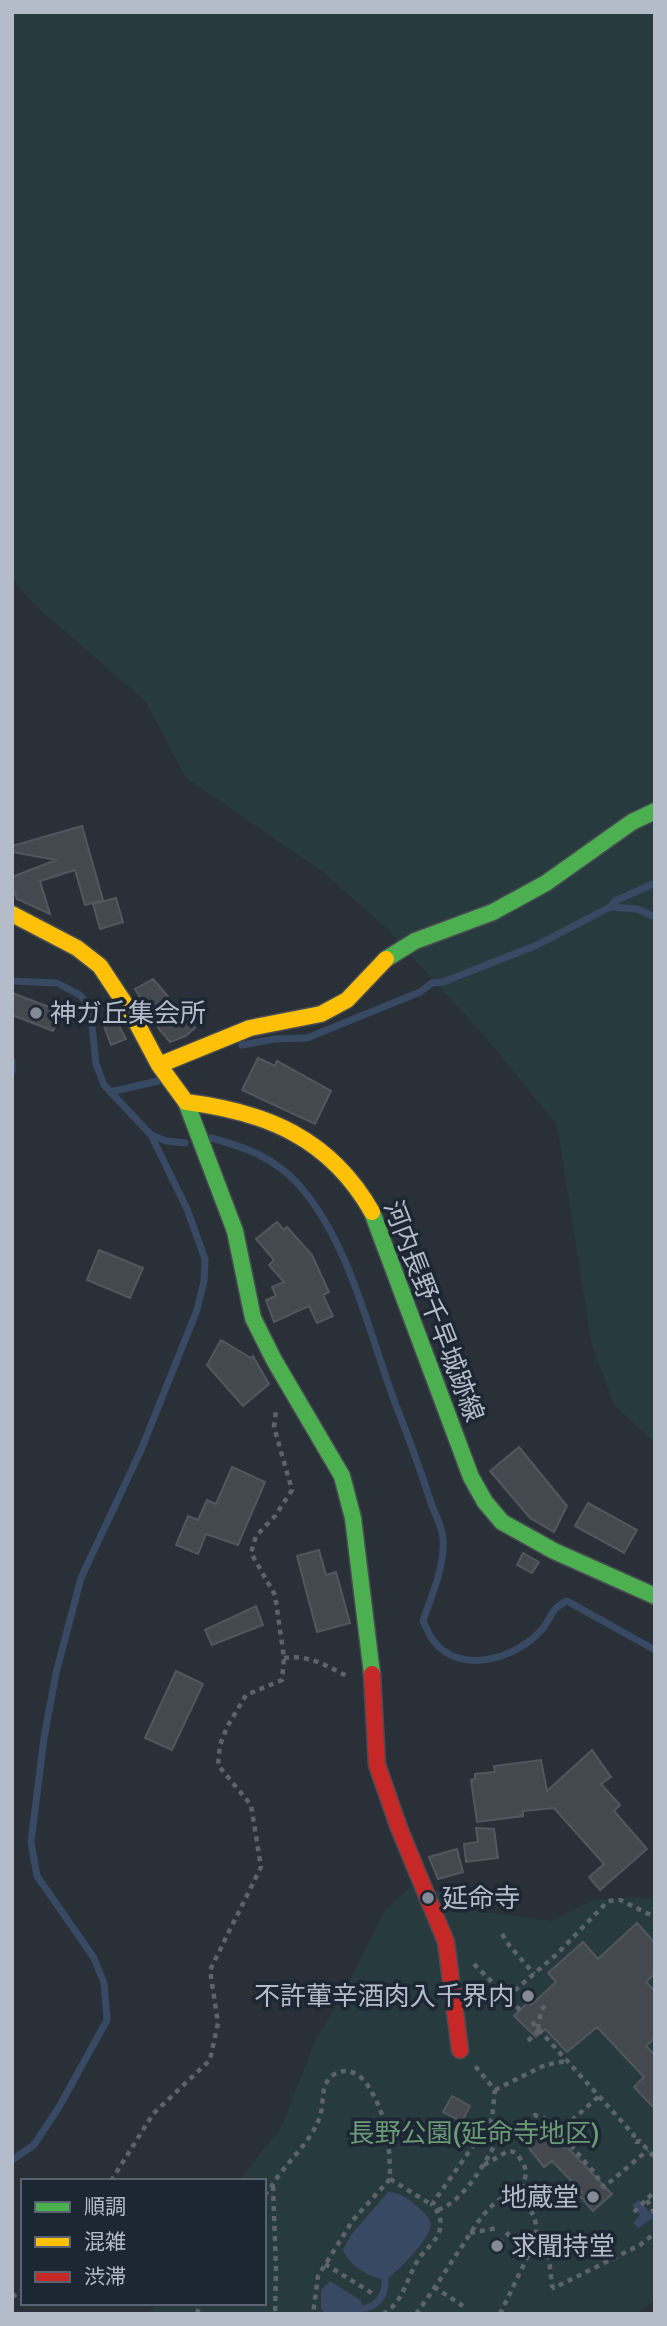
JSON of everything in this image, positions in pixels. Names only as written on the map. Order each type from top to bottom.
[{"type":"street","points":[[159,1065],[250,1028],[321,1014],[347,1000],[387,958],[415,941],[493,912],[546,883],[632,822],[655,811]]},
{"type":"street","points":[[12,914],[76,948],[100,966],[133,1016],[159,1065],[186,1102],[235,1231],[253,1318],[287,1383],[342,1476],[353,1518],[374,1694],[377,1765],[399,1828],[446,1942],[460,2050]]},
{"type":"street","name":"河内長野千早城跡線","points":[[186,1102],[226,1107],[272,1121],[324,1153],[356,1186],[376,1220],[471,1476],[485,1502],[502,1522],[655,1596]]},
{"type":"path","points":[[112,2179],[153,2114],[210,2060],[218,2023],[210,1970],[261,1867],[251,1805],[218,1765],[220,1745],[227,1727],[246,1695],[282,1680],[284,1658],[275,1595],[251,1553],[256,1536],[275,1516],[292,1490],[274,1427],[276,1406],[287,1383]]},
{"type":"path","points":[[284,1658],[301,1656],[322,1663],[374,1694]]},
{"type":"path","points":[[507,1997],[557,1954],[608,1901],[620,1900],[655,1917]]},
{"type":"path","points":[[502,1934],[534,1974]]},
{"type":"path","points":[[476,1966],[520,2010]]},
{"type":"path","points":[[528,2041],[538,2029],[541,2010],[545,2005]]},
{"type":"path","points":[[532,2022],[634,2135],[636,2142],[640,2141],[655,2158]]},
{"type":"path","points":[[432,2205],[492,2119],[495,2090],[460,2050]]},
{"type":"path","points":[[495,2090],[545,2066],[567,2061]]},
{"type":"path","points":[[266,2193],[307,2141],[321,2115],[324,2088],[330,2077],[339,2072],[357,2072],[380,2107],[387,2127],[390,2179],[354,2220],[318,2276],[313,2314]]},
{"type":"path","points":[[559,2132],[574,2124],[598,2097]]},
{"type":"path","points":[[438,2210],[447,2207],[461,2194],[484,2165],[506,2126],[515,2126],[535,2115],[544,2118],[559,2132],[604,2186],[648,2150]]},
{"type":"path","points":[[484,2165],[501,2153],[516,2153],[526,2169],[521,2201],[535,2220],[537,2233],[500,2314]]},
{"type":"path","points":[[383,2314],[394,2308],[417,2262],[441,2227],[438,2210],[390,2179]]},
{"type":"path","points":[[273,2186],[275,2314]]},
{"type":"path","points":[[635,2211],[655,2191]]},
{"type":"path","points":[[416,2314],[487,2210],[501,2200],[516,2193],[520,2194]]},
{"type":"path","points":[[646,2202],[655,2215]]},
{"type":"path","points":[[470,2233],[496,2228]]},
{"type":"path","points":[[499,2243],[510,2232]]},
{"type":"path","points":[[535,2241],[549,2258],[554,2288],[631,2250],[655,2233]]},
{"type":"path","points":[[325,2264],[376,2295]]},
{"type":"path","points":[[434,2287],[463,2306]]},
{"type":"green space","points":[[12,12],[655,12],[655,1443],[614,1405],[592,1345],[557,1125],[487,1039],[386,928],[322,871],[186,778],[145,701],[36,606],[12,579]]},
{"type":"green space","name":"長野公園(延命寺地区)","points":[[410,1887],[443,1892],[474,1911],[552,1921],[593,1900],[631,1897],[655,1899],[655,2301],[635,2314],[149,2314],[155,2305],[266,2305],[266,2179],[241,2179],[282,2126],[314,2043],[342,1996],[385,1910]]},
{"type":"water","points":[[388,2192],[410,2201],[426,2215],[431,2224],[419,2246],[385,2280],[360,2270],[343,2250],[351,2235]]},
{"type":"water","points":[[639,2200],[654,2217],[638,2228],[633,2223],[640,2215],[632,2205]]},
{"type":"water","points":[[330,2281],[360,2300],[362,2304],[358,2314],[326,2314],[321,2309],[321,2290]]},
{"type":"building","points":[[82,826],[103,900],[85,905],[75,870],[40,881],[50,914],[17,899],[12,877],[56,860],[12,852],[12,846]]},
{"type":"building","points":[[116,898],[123,922],[100,929],[93,904]]},
{"type":"building","points":[[153,979],[195,1028],[186,1036],[170,1042],[135,989]]},
{"type":"building","name":"神ガ丘集会所","points":[[12,993],[57,1010],[58,1019],[53,1031],[12,1015]]},
{"type":"building","points":[[115,1018],[126,1039],[111,1045],[103,1023]]},
{"type":"building","points":[[258,1058],[275,1066],[277,1061],[331,1091],[315,1124],[242,1090]]},
{"type":"building","points":[[277,1222],[284,1230],[287,1227],[312,1255],[329,1292],[323,1295],[333,1316],[317,1323],[309,1306],[274,1322],[266,1300],[276,1296],[272,1287],[284,1282],[269,1265],[274,1260],[256,1239]]},
{"type":"building","points":[[99,1250],[143,1268],[130,1298],[87,1280]]},
{"type":"building","points":[[221,1340],[251,1358],[253,1356],[269,1384],[243,1406],[207,1365]]},
{"type":"building","points":[[519,1447],[567,1506],[554,1532],[530,1518],[490,1471]]},
{"type":"building","points":[[232,1467],[265,1482],[238,1545],[206,1534],[198,1554],[176,1545],[188,1516],[198,1520],[207,1500],[216,1504]]},
{"type":"building","points":[[588,1503],[637,1530],[624,1553],[575,1526]]},
{"type":"building","points":[[319,1550],[326,1575],[336,1572],[350,1623],[317,1632],[297,1556]]},
{"type":"building","points":[[523,1553],[539,1562],[532,1573],[517,1565]]},
{"type":"building","points":[[256,1606],[263,1625],[212,1645],[205,1630]]},
{"type":"building","points":[[176,1671],[203,1684],[172,1750],[145,1738]]},
{"type":"building","points":[[592,1750],[611,1777],[601,1784],[620,1805],[614,1811],[647,1849],[600,1890],[589,1877],[604,1864],[554,1808],[523,1811],[523,1816],[477,1822],[471,1780],[475,1779],[475,1774],[495,1772],[494,1766],[541,1760],[547,1791]]},
{"type":"building","points":[[476,1828],[494,1829],[498,1858],[466,1862],[464,1844],[478,1842]]},
{"type":"building","points":[[457,1849],[463,1872],[438,1879],[429,1857]]},
{"type":"building","points":[[637,1923],[655,1943],[655,1973],[646,1982],[655,1991],[655,2038],[646,2046],[655,2055],[655,2109],[634,2087],[644,2077],[597,2027],[567,2052],[545,2029],[536,2037],[514,2016],[528,2002],[531,2005],[556,1982],[548,1973],[583,1942],[598,1959]]},
{"type":"building","points":[[452,2096],[470,2106],[462,2122],[443,2112]]},
{"type":"building","points":[[541,2126],[550,2137],[556,2132],[612,2194],[593,2211],[579,2195],[582,2192],[552,2161],[544,2167],[523,2141]]},
{"type":"waterway","points":[[610,907],[615,901],[655,883]]},
{"type":"waterway","points":[[242,1045],[274,1039],[307,1038],[420,992],[432,983],[443,982],[537,945],[610,907],[637,909],[655,917]]},
{"type":"waterway","points":[[12,981],[57,983],[80,995],[90,1007],[96,1064],[104,1085],[151,1135],[187,1209],[205,1259],[204,1281],[197,1310],[141,1450],[81,1578],[56,1673],[44,1738],[31,1842],[37,1876],[94,1958],[104,1983],[107,2020],[59,2107],[34,2145],[12,2160]]},
{"type":"waterway","points":[[12,1061],[12,1071]]},
{"type":"waterway","points":[[110,1092],[158,1081]]},
{"type":"waterway","points":[[152,1135],[166,1141],[185,1143]]},
{"type":"waterway","points":[[211,1138],[259,1155],[290,1176],[317,1209],[345,1262],[442,1534],[440,1570],[423,1621],[433,1640],[444,1651],[458,1658],[489,1659],[505,1655],[532,1639],[555,1610],[567,1601],[655,1650]]},
{"type":"waterway","points":[[361,2309],[372,2306],[379,2300],[384,2291],[385,2280]]},
{"type":"traffic: fast","points":[[386,959],[415,941],[493,912],[546,883],[632,822],[655,811]]},
{"type":"traffic: fast","points":[[186,1102],[235,1231],[253,1318],[274,1360],[342,1476],[353,1518],[372,1674]]},
{"type":"traffic: fast","points":[[372,1212],[471,1477],[485,1502],[502,1522],[554,1551],[655,1596]]},
{"type":"traffic: slow","points":[[12,914],[77,948],[100,966],[133,1016],[159,1065],[186,1102]]},
{"type":"traffic: slow","points":[[159,1065],[250,1028],[321,1014],[347,1000],[386,959]]},
{"type":"traffic: slow","points":[[186,1102],[243,1113],[293,1133],[316,1147],[336,1165],[355,1186],[372,1212]]},
{"type":"traffic: jam","points":[[372,1674],[377,1765],[399,1828],[446,1942],[460,2050]]},
{"type":"place","name":"神ガ丘集会所","points":[[36,1013]]},
{"type":"place","name":"延命寺","points":[[428,1898]]},
{"type":"place","name":"不許葷辛酒肉入千界内","points":[[528,1996]]},
{"type":"place","name":"地蔵堂","points":[[593,2197]]},
{"type":"place","name":"求聞持堂","points":[[497,2246]]}]
